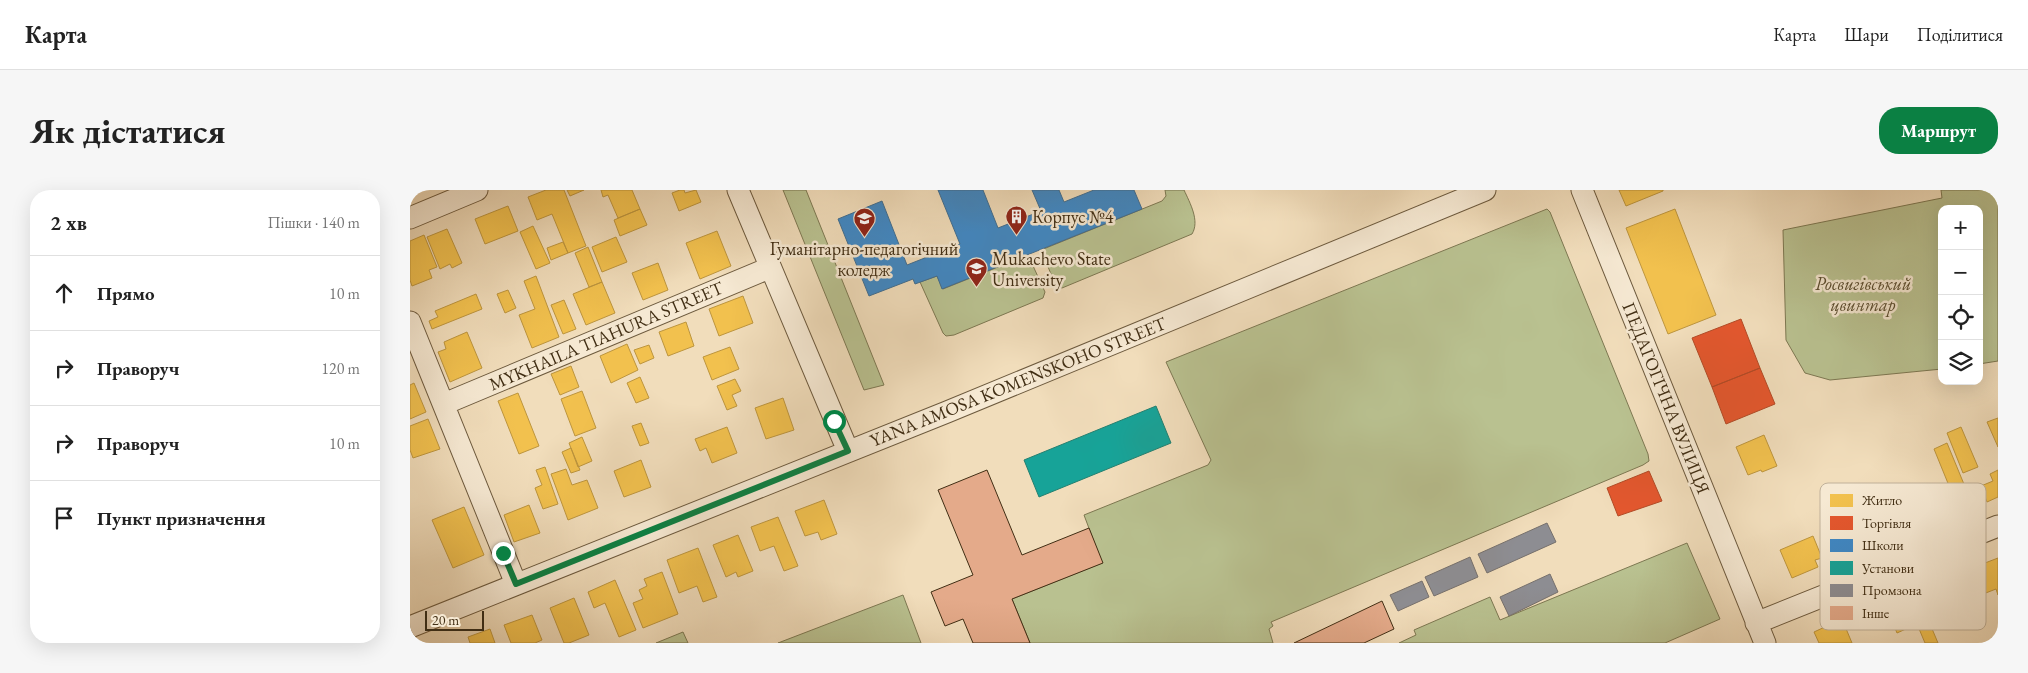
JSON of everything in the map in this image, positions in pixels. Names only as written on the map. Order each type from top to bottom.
[{"type":"street","points":[[410,218],[477,190]]},
{"type":"street","points":[[738,190],[769,268],[848,451]]},
{"type":"street","name":"YANA AMOSA KOMENSKOHO STREET","points":[[410,627],[848,451],[1485,190]]},
{"type":"street","name":"ПЕДАГОГІЧНА ВУЛИЦЯ","points":[[1582,190],[1765,643]]},
{"type":"street","name":"MYKHAILA TIAHURA STREET","points":[[444,404],[769,268]]},
{"type":"street","points":[[410,322],[516,584]]},
{"type":"street","points":[[1986,530],[1998,526]]},
{"type":"street","points":[[1753,615],[1820,591]]},
{"type":"green space","points":[[783,190],[806,190],[884,385],[864,390]]},
{"type":"green space","points":[[1165,190],[1184,190],[1195,218],[1192,234],[1062,288],[1056,286],[1041,250],[1162,201],[1166,196]]},
{"type":"green space","name":"Росвигівський цвинтар","points":[[1941,190],[1998,190],[1998,361],[1983,363],[1983,205],[1938,205],[1938,369],[1830,380],[1805,373],[1786,340],[1783,230],[1942,198]]},
{"type":"green space","points":[[1547,209],[1550,212],[1648,454],[1649,461],[1271,622],[1273,626],[1269,629],[1273,643],[1030,643],[1012,599],[1102,563],[1084,515],[1208,465],[1211,460],[1166,362]]},
{"type":"green space","points":[[1028,255],[1045,292],[1043,298],[954,335],[946,336],[943,333],[920,282],[937,276],[943,289]]},
{"type":"green space","points":[[1687,543],[1720,619],[1665,643],[1399,643],[1416,635],[1414,630],[1490,597],[1500,620]]},
{"type":"green space","points":[[903,595],[921,643],[778,643]]},
{"type":"green space","points":[[683,632],[688,643],[656,643]]},
{"type":"building: Житло","points":[[546,190],[564,190],[586,246],[568,253],[552,214],[537,220],[528,197]]},
{"type":"building: Житло","points":[[567,190],[584,190],[570,196]]},
{"type":"building: Житло","points":[[601,190],[632,190],[640,209],[618,218],[608,195],[603,197]]},
{"type":"building: Житло","points":[[684,190],[685,193],[696,190],[701,202],[679,211],[672,193]]},
{"type":"building: Житло","points":[[1619,190],[1663,190],[1663,191],[1626,206]]},
{"type":"building: Житло","points":[[508,206],[518,231],[485,244],[475,219]]},
{"type":"building: Житло","points":[[640,209],[647,225],[620,236],[614,220]]},
{"type":"building: Житло","points":[[1675,209],[1716,315],[1668,334],[1626,228]]},
{"type":"building: Житло","points":[[533,226],[550,263],[536,269],[520,232]]},
{"type":"building: Житло","points":[[447,229],[462,263],[452,268],[450,264],[440,269],[427,237]]},
{"type":"building: Житло","points":[[717,231],[731,266],[700,279],[686,243]]},
{"type":"building: Житло","points":[[424,235],[437,267],[429,270],[432,278],[412,286],[410,280],[410,241]]},
{"type":"building: Житло","points":[[616,237],[627,262],[602,272],[592,247]]},
{"type":"building: Житло","points":[[563,242],[568,253],[551,260],[547,248]]},
{"type":"building: Житло","points":[[588,247],[602,282],[589,287],[575,253]]},
{"type":"building: Житло","points":[[658,263],[668,290],[643,300],[632,273]]},
{"type":"building: Житло","points":[[536,276],[559,337],[532,348],[519,315],[535,309],[524,281]]},
{"type":"building: Житло","points":[[602,282],[615,313],[586,325],[573,294]]},
{"type":"building: Житло","points":[[508,290],[516,308],[505,313],[497,294]]},
{"type":"building: Житло","points":[[476,294],[482,309],[432,329],[429,321],[438,317],[435,311]]},
{"type":"building: Житло","points":[[743,296],[753,323],[719,336],[709,309]]},
{"type":"building: Житло","points":[[564,300],[576,329],[563,334],[551,305]]},
{"type":"building: Житло","points":[[686,322],[694,346],[668,356],[659,332]]},
{"type":"building: Житло","points":[[467,332],[482,368],[450,382],[438,352],[446,349],[444,342]]},
{"type":"building: Житло","points":[[627,344],[638,370],[611,383],[600,356]]},
{"type":"building: Житло","points":[[649,345],[654,358],[640,364],[634,350]]},
{"type":"building: Житло","points":[[730,347],[739,369],[712,380],[703,357]]},
{"type":"building: Житло","points":[[571,366],[579,387],[560,395],[551,374]]},
{"type":"building: Житло","points":[[640,377],[649,398],[636,403],[627,383]]},
{"type":"building: Житло","points":[[735,379],[741,391],[732,395],[737,406],[727,410],[717,386]]},
{"type":"building: Житло","points":[[414,383],[426,412],[410,419],[410,385]]},
{"type":"building: Житло","points":[[582,391],[596,428],[575,436],[561,399]]},
{"type":"building: Житло","points":[[518,393],[539,446],[519,454],[498,401]]},
{"type":"building: Житло","points":[[783,398],[794,430],[766,439],[755,408]]},
{"type":"building: Житло","points":[[1998,418],[1998,447],[1987,422]]},
{"type":"building: Житло","points":[[428,419],[440,449],[413,458],[410,450],[410,426]]},
{"type":"building: Житло","points":[[641,423],[649,443],[640,446],[632,426]]},
{"type":"building: Житло","points":[[727,427],[737,453],[712,463],[706,448],[700,451],[695,439]]},
{"type":"building: Житло","points":[[1961,427],[1978,467],[1963,473],[1947,433]]},
{"type":"building: Житло","points":[[1764,435],[1777,466],[1748,475],[1736,447]]},
{"type":"building: Житло","points":[[582,437],[592,461],[578,467],[569,443]]},
{"type":"building: Житло","points":[[1947,443],[1964,483],[1948,483],[1934,449]]},
{"type":"building: Житло","points":[[571,448],[580,470],[571,473],[562,452]]},
{"type":"building: Житло","points":[[641,460],[651,487],[624,497],[614,471]]},
{"type":"building: Житло","points":[[545,467],[558,504],[543,509],[535,488],[542,485],[536,470]]},
{"type":"building: Житло","points":[[566,469],[572,485],[587,480],[598,508],[568,520],[551,474]]},
{"type":"building: Житло","points":[[1998,470],[1998,497],[1987,502],[1986,484],[1993,481],[1990,474]]},
{"type":"building: Житло","points":[[824,500],[837,534],[821,540],[818,532],[805,536],[795,511]]},
{"type":"building: Житло","points":[[529,505],[540,533],[514,542],[504,515]]},
{"type":"building: Житло","points":[[464,507],[484,555],[453,568],[432,520]]},
{"type":"building: Житло","points":[[778,517],[798,566],[784,571],[774,546],[760,551],[751,527]]},
{"type":"building: Житло","points":[[738,535],[753,571],[738,577],[736,572],[726,577],[713,545]]},
{"type":"building: Житло","points":[[1813,536],[1820,553],[1820,559],[1815,560],[1818,567],[1792,578],[1780,550]]},
{"type":"building: Житло","points":[[698,548],[717,597],[703,602],[697,586],[679,593],[667,560]]},
{"type":"building: Житло","points":[[1998,558],[1998,595],[1996,589],[1986,593],[1986,563]]},
{"type":"building: Житло","points":[[662,572],[678,614],[643,628],[633,603],[643,599],[639,590],[647,586],[644,579]]},
{"type":"building: Житло","points":[[615,580],[636,630],[619,637],[605,603],[594,608],[588,592]]},
{"type":"building: Житло","points":[[574,598],[589,635],[569,643],[564,643],[550,608]]},
{"type":"building: Житло","points":[[532,615],[542,640],[535,643],[511,643],[504,625]]},
{"type":"building: Житло","points":[[490,629],[495,643],[470,643],[468,637]]},
{"type":"building: Житло","points":[[1820,629],[1847,630],[1852,643],[1819,643],[1814,632]]},
{"type":"building: Житло","points":[[1920,630],[1933,630],[1938,643],[1925,643]]},
{"type":"building: Торгівля","points":[[1741,319],[1760,368],[1712,387],[1692,338]]},
{"type":"building: Торгівля","points":[[1760,368],[1775,404],[1726,424],[1712,387]]},
{"type":"building: Торгівля","points":[[1649,471],[1662,501],[1618,516],[1607,488]]},
{"type":"building: Школи","name":"Корпус №4","points":[[938,190],[983,190],[998,228],[1041,211],[1032,190],[1059,190],[1064,202],[1094,190],[1134,190],[1142,209],[942,289],[937,276],[915,284],[913,279],[869,296],[838,219],[882,201],[907,265],[960,244]]},
{"type":"building: Установи","points":[[1156,406],[1171,443],[1039,497],[1024,460]]},
{"type":"building: Промзона","points":[[1547,523],[1556,542],[1487,573],[1478,554]]},
{"type":"building: Промзона","points":[[1470,557],[1478,577],[1434,596],[1425,577]]},
{"type":"building: Промзона","points":[[1550,574],[1558,592],[1509,616],[1500,597]]},
{"type":"building: Промзона","points":[[1422,581],[1429,597],[1398,611],[1390,595]]},
{"type":"building: Інше","points":[[987,470],[1022,555],[1089,528],[1103,563],[1012,599],[1030,643],[973,643],[963,619],[945,626],[931,592],[973,575],[938,490]]},
{"type":"building: Інше","points":[[1382,601],[1394,629],[1364,643],[1294,643]]},
{"type":"place","name":"Корпус №4","points":[[1016,236]]},
{"type":"place","name":"Гуманітарно-педагогічний коледж","points":[[864,238]]},
{"type":"place","name":"Mukachevo State University","points":[[976,288]]},
{"type":"route","points":[[503,553],[516,584],[848,451],[834,421]]}]
